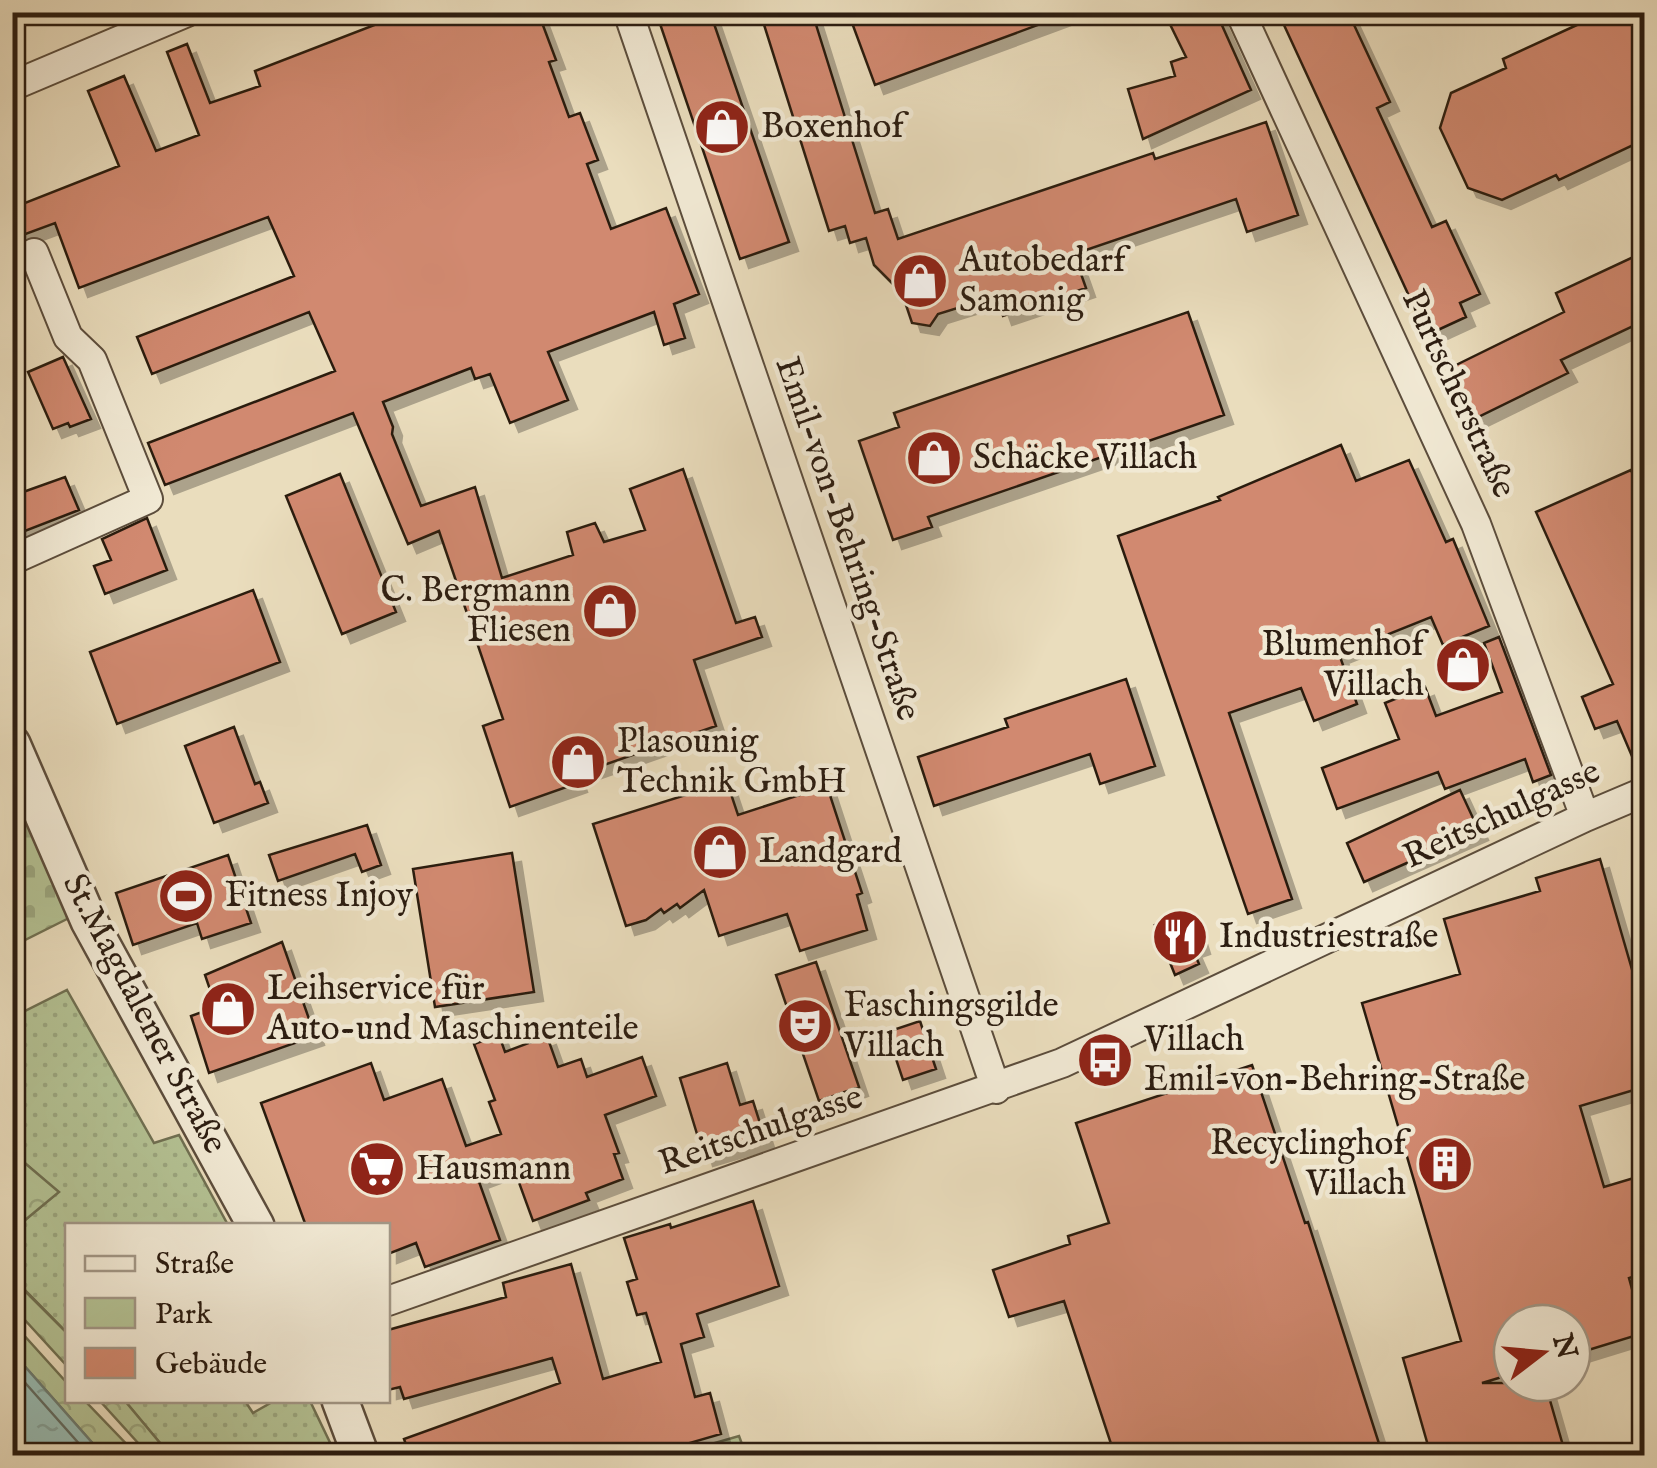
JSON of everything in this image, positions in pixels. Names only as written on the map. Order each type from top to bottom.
[{"type":"street","points":[[12,86],[187,12]]},
{"type":"street","name":"Emil-von-Behring-Straße","points":[[628,12],[996,1089]]},
{"type":"street","name":"Purtscherstraße","points":[[1240,12],[1476,524],[1584,816]]},
{"type":"street","points":[[12,560],[148,499],[92,360],[68,337],[34,253]]},
{"type":"street","name":"St.Magdalener Straße","points":[[12,744],[89,921],[254,1223]]},
{"type":"street","name":"Reitschulgasse","points":[[390,1299],[996,1089],[1098,1047],[1584,816],[1644,792]]},
{"type":"street","points":[[341,1403],[361,1456]]},
{"type":"green space","points":[[12,787],[69,918],[13,946],[12,946]]},
{"type":"green space","points":[[67,990],[154,1143],[179,1135],[227,1223],[65,1223],[65,1331],[13,1278],[13,1230],[58,1192],[13,1153],[13,1017]]},
{"type":"green space","points":[[13,1153],[59,1192],[13,1230]]},
{"type":"green space","points":[[12,1278],[65,1331],[65,1364],[13,1307]]},
{"type":"green space","points":[[12,1322],[65,1381],[65,1403],[87,1403],[137,1455],[103,1455],[13,1353]]},
{"type":"green space","points":[[102,1403],[127,1403],[170,1455],[149,1455]]},
{"type":"green space","points":[[127,1403],[246,1403],[253,1413],[270,1403],[311,1403],[336,1455],[170,1455]]},
{"type":"green space","points":[[739,1436],[746,1455],[673,1455]]},
{"type":"water","points":[[13,1353],[103,1455],[13,1455]]},
{"type":"building","points":[[408,12],[538,12],[556,60],[549,62],[569,117],[580,113],[598,160],[587,164],[611,229],[666,208],[699,294],[674,304],[685,338],[664,345],[654,312],[548,352],[568,400],[510,423],[490,374],[475,379],[471,368],[383,402],[421,506],[475,487],[502,578],[573,555],[567,532],[595,523],[604,542],[645,530],[630,489],[683,469],[736,623],[755,617],[762,637],[694,660],[716,726],[575,775],[578,783],[510,807],[483,726],[503,719],[439,531],[408,544],[353,413],[165,485],[148,443],[335,371],[309,312],[152,374],[137,337],[294,276],[268,217],[79,288],[55,223],[12,239],[12,208],[119,166],[88,91],[124,76],[156,151],[199,135],[167,52],[187,44],[210,103],[260,86],[255,71]]},
{"type":"building","name":"Boxenhof","points":[[656,12],[710,12],[789,242],[740,259]]},
{"type":"building","points":[[760,12],[812,12],[875,213],[888,209],[898,239],[1153,153],[1155,159],[1266,122],[1298,215],[1247,232],[1236,199],[1074,254],[1086,288],[1003,316],[996,296],[938,314],[930,326],[912,323],[902,293],[874,265],[866,238],[850,243],[845,226],[829,231]]},
{"type":"building","points":[[848,12],[1065,12],[1065,15],[875,85]]},
{"type":"building","points":[[1164,12],[1216,12],[1251,90],[1143,139],[1128,89],[1175,76],[1171,62],[1186,57]]},
{"type":"building","points":[[1278,12],[1348,12],[1390,102],[1377,108],[1432,227],[1446,221],[1480,294],[1460,303],[1466,317],[1427,335]]},
{"type":"building","points":[[1587,12],[1644,12],[1644,140],[1559,180],[1556,175],[1502,200],[1468,188],[1440,128],[1451,93],[1506,68],[1503,59],[1590,19]]},
{"type":"building","points":[[1644,252],[1644,321],[1561,360],[1568,373],[1472,420],[1448,369],[1564,312],[1556,293]]},
{"type":"building","points":[[1188,312],[1224,415],[928,517],[932,527],[893,540],[859,441],[899,427],[894,413]]},
{"type":"building","points":[[63,357],[91,419],[53,429],[28,372]]},
{"type":"building","points":[[1341,445],[1356,481],[1409,460],[1446,542],[1453,539],[1489,626],[1443,645],[1431,617],[1339,654],[1357,704],[1314,721],[1301,688],[1229,713],[1292,899],[1248,914],[1118,536],[1220,500],[1218,497]]},
{"type":"building","points":[[1631,470],[1644,501],[1644,775],[1640,775],[1617,721],[1595,729],[1582,697],[1613,684],[1536,512]]},
{"type":"building","points":[[340,474],[396,612],[342,634],[286,496]]},
{"type":"building","points":[[65,477],[79,510],[12,536],[12,496]]},
{"type":"building","points":[[147,518],[167,570],[105,594],[94,566],[111,560],[102,539]]},
{"type":"building","points":[[253,590],[280,662],[117,724],[90,652]]},
{"type":"building","points":[[1499,637],[1551,775],[1533,782],[1525,759],[1445,789],[1438,772],[1337,809],[1322,768],[1399,739],[1385,703],[1425,687],[1436,716],[1502,692],[1484,643]]},
{"type":"building","points":[[1126,679],[1155,766],[1100,784],[1090,754],[934,806],[918,757],[1008,727],[1005,719]]},
{"type":"building","points":[[234,727],[255,784],[260,782],[268,803],[214,823],[185,746]]},
{"type":"building","points":[[727,782],[738,815],[827,786],[862,893],[857,895],[867,930],[800,951],[787,914],[719,936],[704,890],[680,908],[677,904],[664,913],[661,909],[646,920],[626,926],[593,824]]},
{"type":"building","points":[[1460,790],[1479,831],[1364,882],[1347,843]]},
{"type":"building","points":[[367,825],[381,865],[362,872],[355,854],[278,881],[269,855]]},
{"type":"building","points":[[512,853],[534,992],[435,1007],[413,869]]},
{"type":"building","points":[[228,855],[251,923],[202,939],[197,923],[133,945],[116,893]]},
{"type":"building","points":[[1600,859],[1644,1011],[1644,1087],[1580,1106],[1604,1187],[1644,1175],[1644,1273],[1629,1278],[1644,1333],[1592,1349],[1592,1303],[1492,1303],[1492,1380],[1482,1383],[1492,1383],[1492,1403],[1551,1403],[1566,1456],[1431,1456],[1403,1358],[1461,1341],[1362,1003],[1460,974],[1444,919],[1540,891],[1536,878]]},
{"type":"building","points":[[1191,913],[1201,945],[1192,948],[1199,964],[1175,975],[1155,925]]},
{"type":"building","points":[[282,942],[315,1036],[209,1073],[191,1016],[216,1007],[205,975]]},
{"type":"building","points":[[816,962],[859,1087],[819,1101],[776,975]]},
{"type":"building","points":[[920,1021],[936,1069],[903,1080],[887,1032]]},
{"type":"building","points":[[499,1035],[505,1052],[547,1036],[558,1067],[581,1059],[587,1077],[642,1057],[656,1096],[605,1115],[619,1153],[614,1154],[623,1179],[586,1193],[589,1200],[533,1221],[513,1166],[478,1179],[500,1240],[425,1267],[416,1243],[390,1253],[390,1223],[305,1223],[261,1103],[371,1063],[384,1100],[442,1079],[466,1146],[501,1134],[489,1102],[495,1100],[474,1044]]},
{"type":"building","points":[[727,1063],[740,1105],[753,1101],[765,1139],[704,1157],[680,1078]]},
{"type":"building","points":[[1252,1065],[1305,1223],[1308,1222],[1383,1456],[1115,1456],[1064,1301],[1009,1317],[993,1270],[1070,1244],[1068,1236],[1109,1223],[1076,1123]]},
{"type":"building","points":[[753,1201],[779,1286],[697,1314],[704,1337],[681,1344],[695,1397],[710,1393],[721,1434],[645,1456],[410,1456],[404,1439],[560,1383],[552,1358],[404,1399],[400,1387],[390,1390],[390,1329],[506,1297],[503,1283],[571,1264],[603,1379],[661,1362],[646,1313],[637,1315],[627,1282],[637,1279],[624,1238],[670,1224],[671,1228]]},
{"type":"place","name":"Boxenhof","points":[[722,127]]},
{"type":"place","name":"Autobedarf Samonig","points":[[920,281]]},
{"type":"place","name":"Schäcke Villach","points":[[934,458]]},
{"type":"place","name":"C. Bergmann Fliesen","points":[[610,611]]},
{"type":"place","name":"Blumenhof Villach","points":[[1463,665]]},
{"type":"place","name":"Plasounig Technik GmbH","points":[[578,762]]},
{"type":"place","name":"Landgard","points":[[720,852]]},
{"type":"place","name":"Fitness Injoy","points":[[186,896]]},
{"type":"place","name":"Industriestraße","points":[[1180,937]]},
{"type":"place","name":"Leihservice für Auto-und Maschinenteile","points":[[228,1009]]},
{"type":"place","name":"Faschingsgilde Villach","points":[[805,1026]]},
{"type":"place","name":"Villach Emil-von-Behring-Straße","points":[[1105,1060]]},
{"type":"place","name":"Recyclinghof Villach","points":[[1445,1164]]},
{"type":"place","name":"Hausmann","points":[[377,1169]]}]
